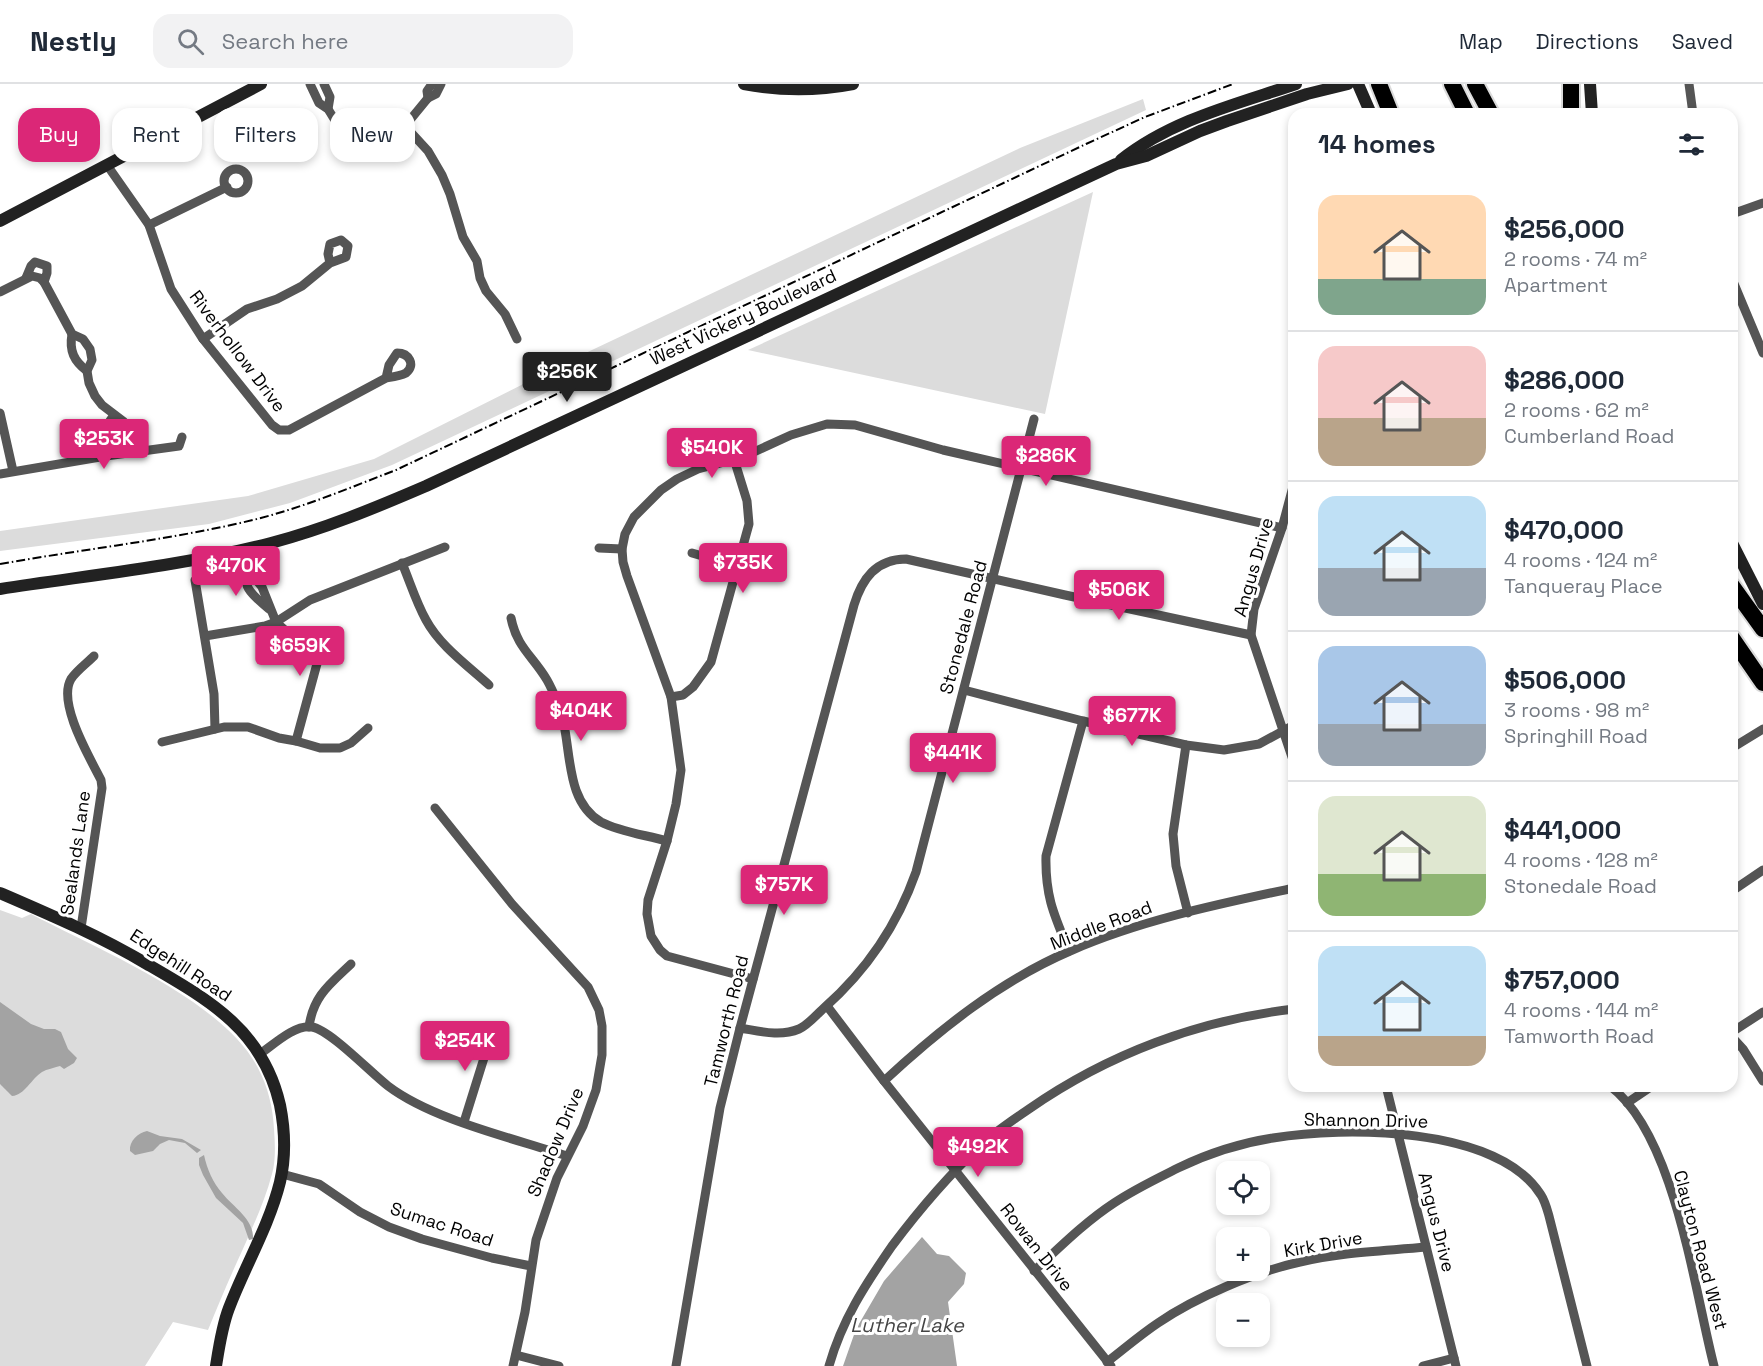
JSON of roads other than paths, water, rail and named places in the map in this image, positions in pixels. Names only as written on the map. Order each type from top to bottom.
[{"type":"highway","points":[[1379,84],[1389,108]]},
{"type":"highway","points":[[1571,84],[1571,108]]},
{"type":"highway","points":[[1464,97],[1481,108]]},
{"type":"highway","points":[[1738,594],[1763,629]]},
{"type":"highway","points":[[1738,647],[1763,683]]},
{"type":"highway","points":[[1738,664],[1763,695]]},
{"type":"main road","points":[[0,221],[261,84]]},
{"type":"main road","points":[[744,84],[818,89],[853,84]]},
{"type":"main road","name":"West Vickery Boulevard","points":[[1116,164],[1141,144],[1195,118],[1296,84]]},
{"type":"main road","name":"West Vickery Boulevard","points":[[0,589],[187,561],[299,535],[351,518],[426,486],[1116,164],[1146,156],[1200,130],[1307,94],[1348,84]]},
{"type":"main road","points":[[1358,84],[1368,108]]},
{"type":"main road","points":[[1590,84],[1592,108]]},
{"type":"main road","points":[[1738,555],[1763,604]]},
{"type":"main road","name":"Edgehill Road","points":[[0,893],[81,927],[115,945],[211,1004],[228,1017],[260,1054],[268,1067],[282,1115],[284,1138],[282,1174],[268,1219],[228,1311],[216,1366]]},
{"type":"street","points":[[310,84],[319,103],[330,112]]},
{"type":"street","points":[[324,84],[330,97],[328,109]]},
{"type":"street","points":[[428,98],[427,92],[432,84]]},
{"type":"street","points":[[415,114],[428,98],[435,94],[441,84]]},
{"type":"street","points":[[1689,84],[1692,108]]},
{"type":"street","points":[[415,137],[428,151],[442,176],[450,194],[455,218],[477,261],[480,278],[486,291],[504,314],[518,339]]},
{"type":"street","name":"Riverhollow Drive","points":[[107,165],[149,225],[171,289],[203,339],[272,425],[279,430],[289,430],[386,378]]},
{"type":"street","points":[[149,225],[227,188]]},
{"type":"street","points":[[1738,212],[1763,203]]},
{"type":"street","points":[[26,278],[31,266],[35,262],[41,263],[47,266],[44,282]]},
{"type":"street","points":[[203,339],[247,309],[277,299],[302,286],[330,263]]},
{"type":"street","points":[[0,292],[26,278],[32,276],[40,278],[72,334],[83,339],[90,349],[92,360],[87,371]]},
{"type":"street","points":[[1738,293],[1763,353]]},
{"type":"street","points":[[72,334],[70,344],[72,354],[77,363],[87,371],[95,396],[129,428],[133,453]]},
{"type":"street","points":[[0,413],[13,471]]},
{"type":"street","points":[[106,456],[103,436],[106,426],[114,415]]},
{"type":"street","name":"Stonedale Road","points":[[740,1028],[783,1034],[801,1028],[865,968],[883,942],[909,891],[916,872],[1034,419]]},
{"type":"street","points":[[753,979],[668,956],[655,944],[649,928],[648,900],[667,841],[681,770],[671,698],[627,576],[622,549],[634,517],[661,490],[676,479],[698,469],[734,459],[811,427],[827,424],[855,425],[943,450],[1282,528]]},
{"type":"street","points":[[0,474],[178,446],[182,437]]},
{"type":"street","points":[[671,698],[683,695],[693,687],[711,662],[737,566],[749,516],[747,501],[734,459]]},
{"type":"street","name":"Angus Drive","points":[[1288,506],[1254,609],[1251,635],[1288,744]]},
{"type":"street","points":[[205,636],[276,622],[310,600],[445,547]]},
{"type":"street","points":[[599,548],[622,549]]},
{"type":"street","points":[[242,549],[245,566],[262,588],[276,622],[318,660],[296,741]]},
{"type":"street","points":[[692,553],[737,566]]},
{"type":"street","name":"Tamworth Road","points":[[676,1366],[718,1119],[740,1028],[854,605],[871,571],[888,561],[906,559],[1251,635]]},
{"type":"street","points":[[402,563],[417,603],[437,637],[489,685]]},
{"type":"street","points":[[195,580],[214,694],[215,729]]},
{"type":"street","points":[[511,618],[515,635],[547,680],[559,705],[566,728],[574,789],[580,802],[601,822],[667,841]]},
{"type":"street","name":"Sealands Lane","points":[[81,927],[102,788],[101,780],[74,723],[68,698],[72,678],[94,656]]},
{"type":"street","points":[[963,690],[1186,745],[1231,750],[1259,744],[1288,729]]},
{"type":"street","points":[[1070,951],[1050,905],[1045,879],[1046,856],[1083,721]]},
{"type":"street","points":[[162,742],[215,729],[248,727],[279,738],[320,748],[340,748],[351,743],[368,728]]},
{"type":"street","points":[[1738,744],[1763,729]]},
{"type":"street","points":[[1186,745],[1173,834],[1176,866],[1188,913]]},
{"type":"street","name":"Shadow Drive","points":[[435,808],[512,904],[588,987],[598,1010],[603,1041],[596,1090],[587,1116],[545,1209],[531,1266],[525,1312],[513,1366]]},
{"type":"street","points":[[1738,887],[1763,870]]},
{"type":"street","name":"Middle Road","points":[[884,1082],[914,1054],[970,1009],[1006,985],[1070,951],[1130,929],[1288,889]]},
{"type":"street","points":[[309,1027],[311,1012],[317,1000],[351,964]]},
{"type":"street","name":"Rowan Drive","points":[[826,1006],[1109,1364]]},
{"type":"street","points":[[829,1366],[841,1328],[860,1294],[912,1219],[983,1143],[1043,1099],[1125,1053],[1152,1042],[1242,1016],[1288,1010]]},
{"type":"street","points":[[1738,1030],[1763,1012]]},
{"type":"street","points":[[260,1054],[296,1029],[309,1027],[330,1035],[366,1069],[391,1088],[436,1113],[567,1156]]},
{"type":"street","points":[[1738,1042],[1763,1081]]},
{"type":"street","points":[[464,1122],[484,1058],[489,1050],[499,1043]]},
{"type":"street","name":"Angus Drive","points":[[1388,1092],[1455,1362]]},
{"type":"street","name":"Clayton Road West","points":[[1617,1092],[1628,1102],[1650,1137],[1678,1211],[1713,1366]]},
{"type":"street","points":[[1628,1102],[1643,1092]]},
{"type":"street","name":"Shannon Drive","points":[[1035,1271],[1067,1240],[1115,1202],[1199,1159],[1271,1138],[1309,1133],[1399,1134],[1430,1137],[1489,1155],[1514,1169],[1540,1193],[1549,1216],[1587,1366]]},
{"type":"street","name":"Sumac Road","points":[[282,1174],[318,1184],[360,1212],[389,1227],[422,1239],[531,1266]]},
{"type":"street","name":"Kirk Drive","points":[[1109,1364],[1158,1323],[1207,1295],[1261,1274],[1297,1262],[1327,1256],[1426,1248]]},
{"type":"street","points":[[516,1355],[559,1366]]},
{"type":"street","points":[[1423,1366],[1455,1362]]},
{"type":"water","points":[[0,1002],[31,1024],[61,1032],[68,1049],[77,1058],[74,1063],[64,1069],[60,1066],[42,1072],[21,1093],[12,1096],[0,1084]]},
{"type":"water","points":[[147,1131],[160,1136],[182,1139],[201,1150],[197,1153],[185,1143],[169,1140],[160,1144],[153,1151],[135,1155],[130,1151],[131,1144],[137,1136]]},
{"type":"water","points":[[204,1155],[213,1180],[247,1219],[253,1239],[249,1240],[243,1223],[216,1198],[199,1165],[199,1158]]},
{"type":"water","name":"Luther Lake","points":[[922,1237],[937,1254],[949,1256],[966,1273],[964,1284],[948,1302],[957,1366],[843,1366],[856,1329],[884,1281]]},
{"type":"railway","points":[[0,564],[159,539],[253,520],[307,504],[396,470],[1086,144],[1145,117],[1233,84]]}]
